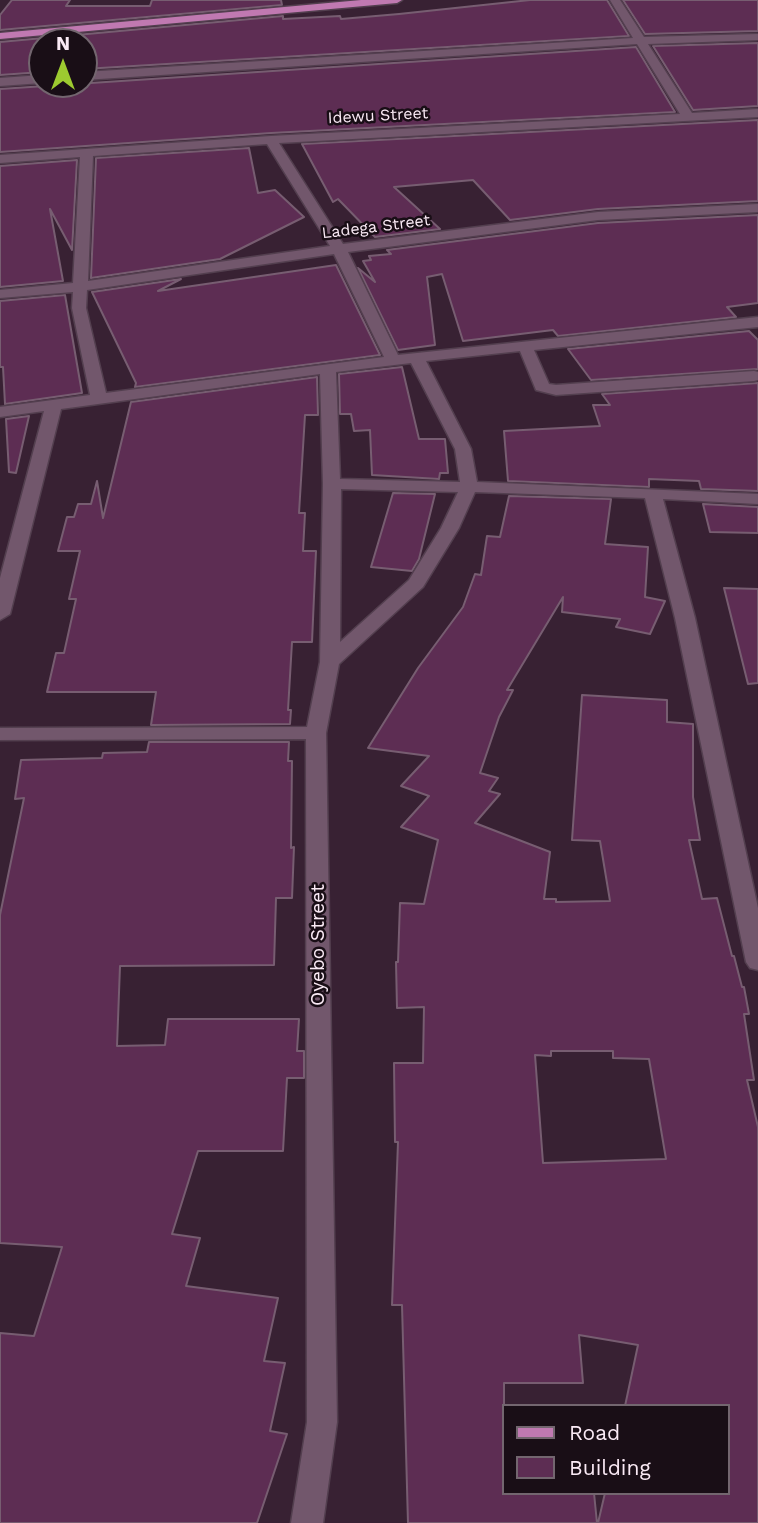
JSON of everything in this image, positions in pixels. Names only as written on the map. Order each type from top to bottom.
[{"type":"main road","points":[[0,36],[350,2],[397,0]]},
{"type":"street","points":[[615,0],[687,115]]},
{"type":"street","points":[[98,75],[639,41],[758,37]]},
{"type":"street","points":[[0,82],[28,80]]},
{"type":"street","name":"Idewu Street","points":[[0,159],[271,140],[758,113]]},
{"type":"street","points":[[271,140],[339,249],[393,359]]},
{"type":"street","points":[[87,153],[78,287],[79,309],[99,398]]},
{"type":"street","name":"Ladega Street","points":[[0,294],[78,287],[339,249],[598,216],[758,208]]},
{"type":"street","points":[[0,411],[393,359],[758,323]]},
{"type":"street","points":[[525,346],[542,387],[556,390],[754,376]]},
{"type":"street","points":[[330,662],[416,583],[450,528],[469,486],[463,449],[416,357]]},
{"type":"street","name":"Oyebo Street","points":[[307,1523],[322,1422],[316,733],[330,662],[332,484],[327,368]]},
{"type":"street","points":[[0,614],[54,405]]},
{"type":"street","points":[[332,484],[469,486],[758,499]]},
{"type":"street","points":[[653,494],[685,618],[758,962]]},
{"type":"street","points":[[0,734],[316,733]]},
{"type":"building","points":[[12,0],[70,0],[66,6],[150,6],[152,0],[281,0],[282,5],[0,30],[0,15]]},
{"type":"building","points":[[530,0],[607,0],[629,36],[98,68],[98,33],[283,16],[283,19],[340,16],[341,19]]},
{"type":"building","points":[[623,0],[758,0],[758,31],[645,34]]},
{"type":"building","points":[[28,39],[28,73],[0,75],[0,42]]},
{"type":"building","points":[[758,43],[758,106],[693,110],[653,46]]},
{"type":"building","points":[[636,47],[675,112],[271,133],[0,152],[0,89],[28,87],[28,98],[98,98],[98,83]]},
{"type":"building","points":[[758,120],[758,201],[598,209],[510,220],[473,180],[394,187],[440,229],[375,237],[338,199],[333,202],[302,144]]},
{"type":"building","points":[[249,148],[258,193],[275,190],[304,217],[220,259],[91,278],[96,158]]},
{"type":"building","points":[[77,160],[72,250],[50,209],[63,281],[0,287],[0,166]]},
{"type":"building","points":[[758,215],[758,303],[727,307],[736,317],[558,336],[553,330],[463,341],[442,274],[427,277],[435,345],[398,350],[358,268],[375,282],[363,261],[371,260],[369,256],[391,254],[387,250],[598,223]]},
{"type":"building","points":[[336,265],[380,355],[135,387],[136,383],[92,292],[181,279],[158,291]]},
{"type":"building","points":[[65,295],[82,393],[5,404],[3,367],[0,367],[0,301]]},
{"type":"building","points":[[749,331],[758,340],[758,369],[591,380],[568,349]]},
{"type":"building","points":[[402,367],[419,439],[445,439],[448,473],[440,473],[439,479],[372,475],[370,430],[354,431],[351,414],[340,414],[339,374]]},
{"type":"building","points":[[317,377],[318,415],[305,415],[299,513],[305,513],[303,551],[316,551],[312,642],[292,642],[288,710],[291,710],[290,724],[151,725],[156,692],[47,692],[56,653],[64,653],[76,599],[69,599],[80,551],[58,551],[67,517],[74,517],[78,504],[91,504],[97,481],[103,518],[131,402]]},
{"type":"building","points":[[758,383],[758,491],[701,489],[699,481],[649,479],[649,487],[508,481],[504,431],[600,426],[593,405],[610,405],[602,394]]},
{"type":"building","points":[[29,416],[16,473],[9,472],[6,419]]},
{"type":"building","points":[[393,493],[435,494],[419,559],[412,571],[371,567]]},
{"type":"building","points":[[509,496],[611,499],[605,544],[648,547],[645,597],[665,601],[650,634],[616,627],[620,619],[562,612],[563,597],[507,690],[513,690],[499,717],[480,773],[498,778],[489,791],[500,794],[475,823],[550,852],[544,899],[556,899],[556,902],[610,901],[600,841],[572,840],[582,695],[667,700],[667,722],[693,724],[693,797],[700,840],[689,840],[702,899],[717,898],[732,956],[744,987],[749,1014],[744,1014],[754,1080],[747,1080],[758,1127],[758,1523],[598,1523],[605,1495],[730,1495],[730,1404],[625,1404],[638,1345],[579,1335],[583,1383],[504,1383],[503,1495],[594,1495],[597,1523],[408,1523],[402,1305],[392,1305],[398,1142],[395,1142],[394,1063],[423,1063],[424,1007],[397,1008],[396,962],[400,903],[424,904],[438,840],[401,827],[429,796],[401,786],[429,756],[368,748],[418,668],[463,607],[475,574],[481,575],[487,536],[500,537]],"holes":[[[551,1051],[613,1051],[613,1058],[649,1059],[666,1159],[543,1163],[535,1055],[551,1056]]]},
{"type":"building","points":[[703,504],[758,507],[758,533],[710,532]]},
{"type":"building","points":[[724,588],[758,589],[758,683],[748,684]]},
{"type":"building","points":[[149,742],[289,742],[288,761],[292,761],[291,848],[294,847],[292,898],[276,898],[274,965],[120,966],[117,1046],[165,1045],[168,1019],[299,1019],[297,1051],[304,1051],[304,1078],[287,1078],[283,1151],[198,1151],[172,1234],[200,1238],[186,1286],[278,1298],[264,1361],[285,1363],[270,1431],[287,1434],[257,1523],[0,1523],[0,1333],[34,1336],[62,1247],[0,1243],[0,915],[24,798],[15,799],[21,760],[102,758],[103,753],[147,752]]}]
